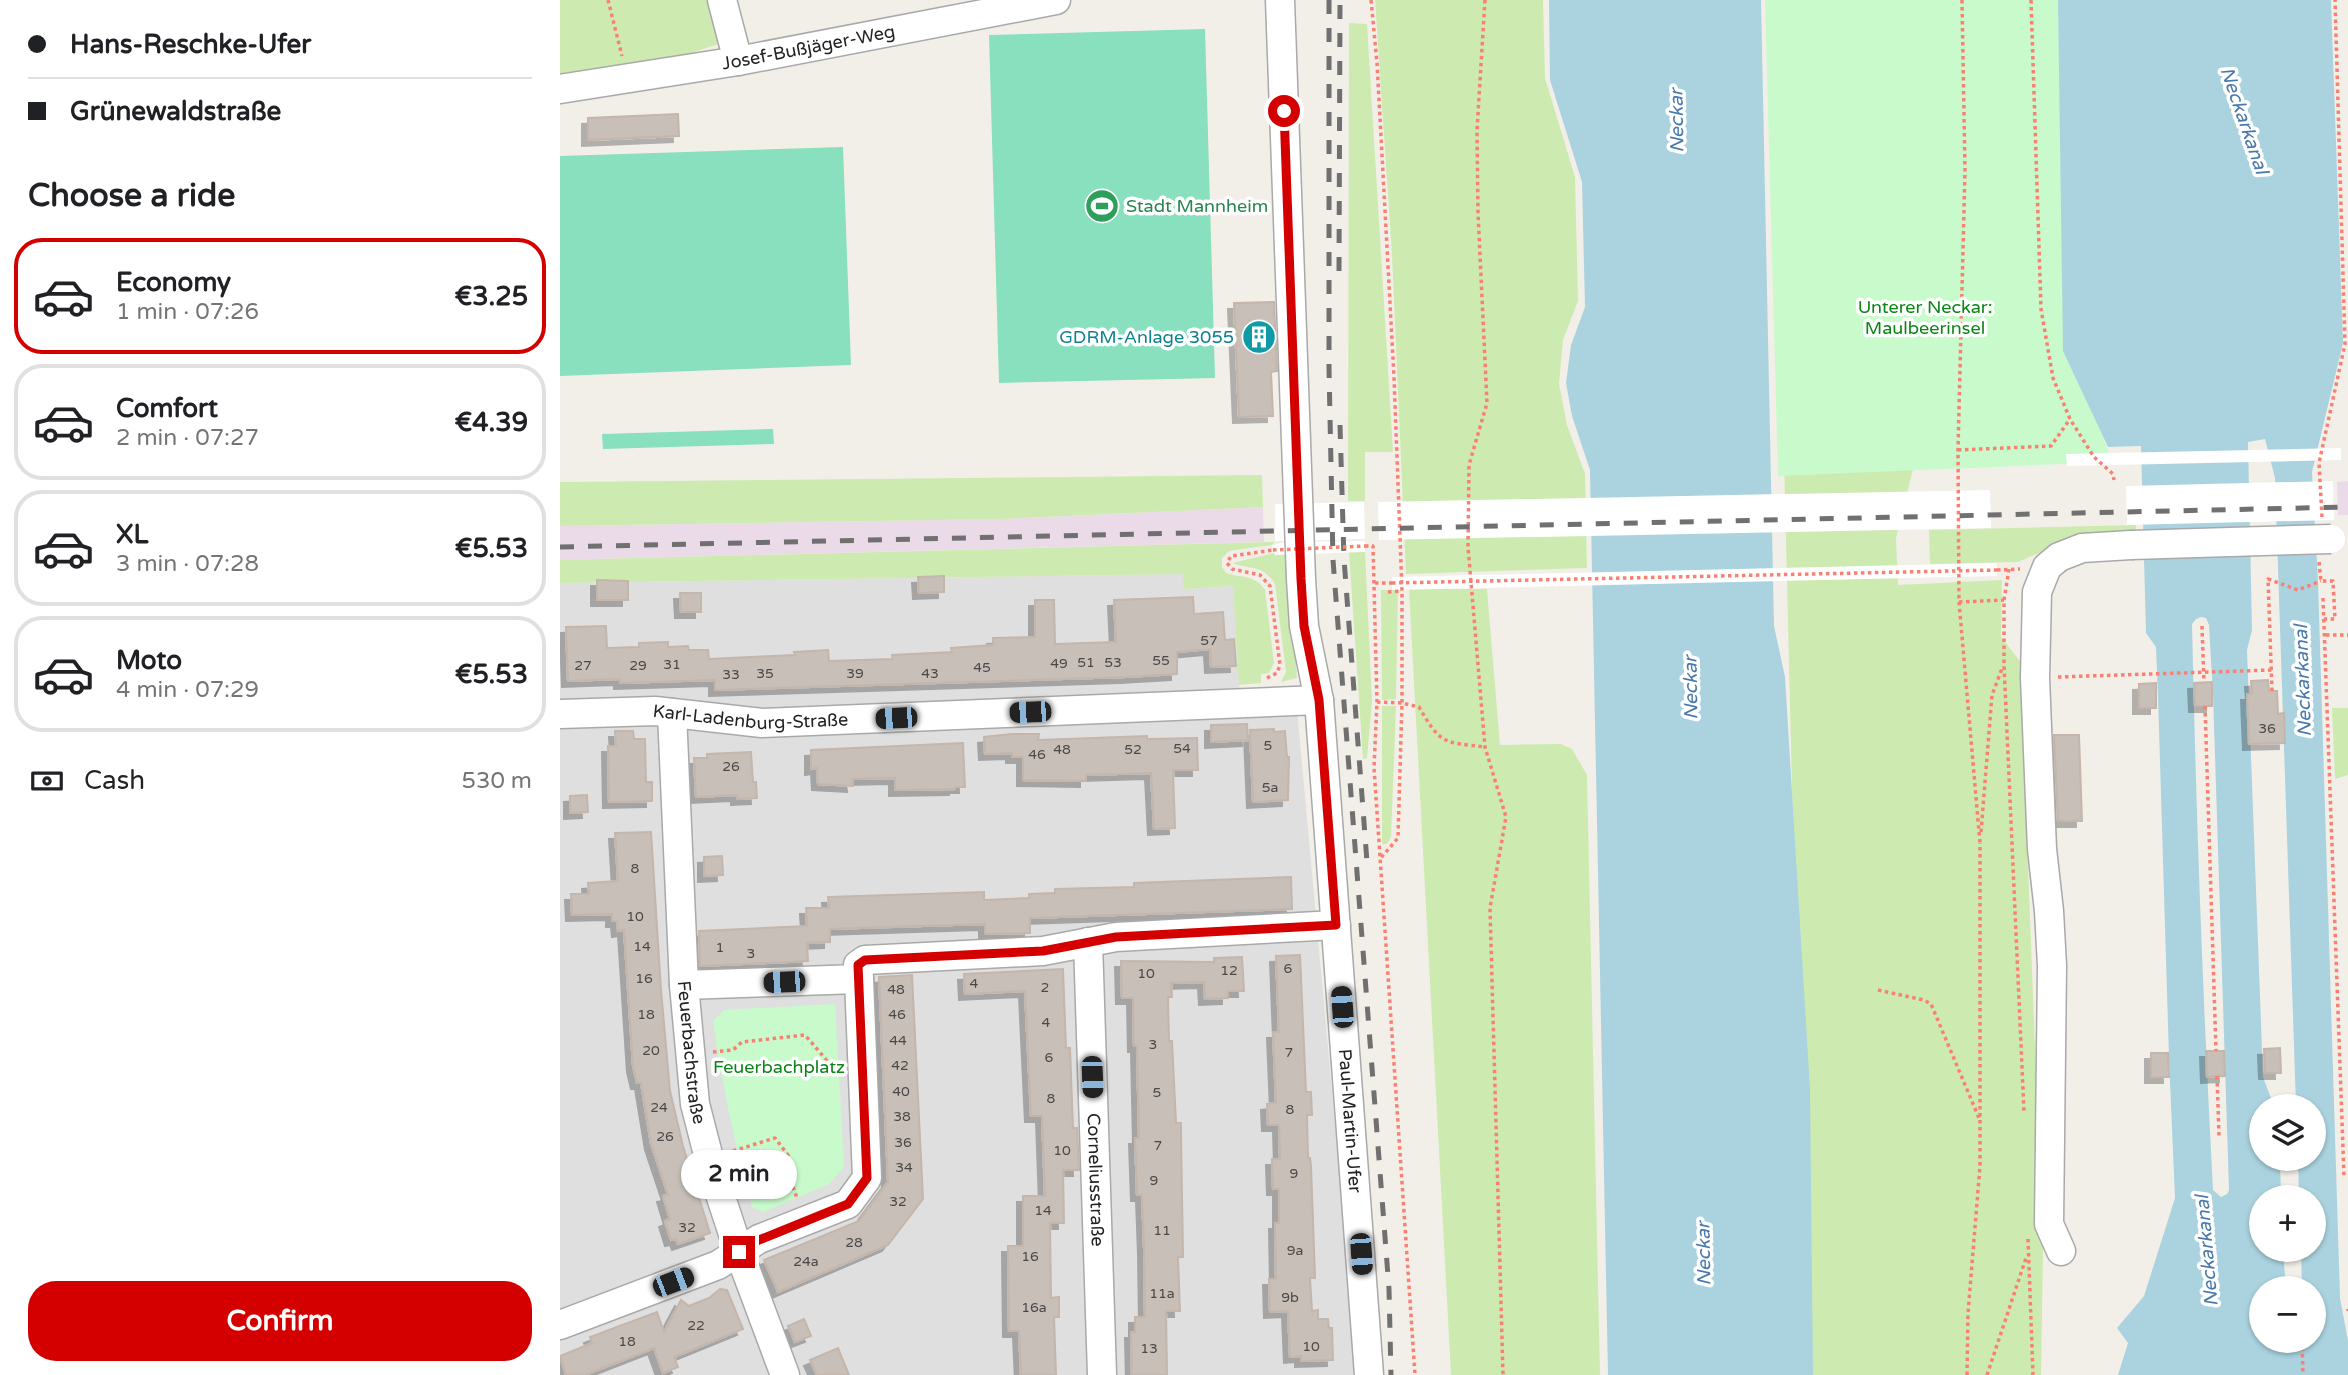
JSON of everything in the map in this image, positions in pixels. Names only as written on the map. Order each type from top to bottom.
[{"type":"street","points":[[723,0],[738,61]]},
{"type":"street","name":"Josef-Bußjäger-Weg","points":[[560,89],[738,61],[1056,0]]},
{"type":"street","name":"Paul-Martin-Ufer","points":[[1280,0],[1304,626],[1319,700],[1369,1375]]},
{"type":"street","points":[[2061,1251],[2049,1224],[2052,966],[2042,849],[2035,678],[2034,623],[2037,592],[2046,567],[2059,557],[2082,548],[2334,535]]},
{"type":"street","name":"Karl-Ladenburg-Straße","points":[[560,713],[655,711],[762,723],[1319,700]]},
{"type":"street","name":"Feuerbachstraße","points":[[672,713],[684,985],[695,1104],[712,1170],[739,1252],[785,1375]]},
{"type":"street","points":[[560,1325],[718,1265],[759,1240],[848,1204],[867,1178],[858,965],[865,960],[1043,951],[1116,937],[1336,925]]},
{"type":"street","name":"Corneliusstraße","points":[[1088,942],[1102,1375]]},
{"type":"street","points":[[684,985],[859,979]]},
{"type":"path","points":[[608,0],[628,78]]},
{"type":"path","points":[[1371,0],[1393,350],[1402,592],[1398,838],[1379,860]]},
{"type":"path","points":[[1485,0],[1477,130],[1487,403],[1469,465],[1468,547],[1485,747],[1506,817],[1490,908],[1503,1375]]},
{"type":"path","points":[[1962,0],[1965,170],[1958,450],[1959,602],[1980,843],[1980,1166],[1968,1313],[1966,1375]]},
{"type":"path","points":[[2031,0],[2041,309],[2053,378],[2070,419],[2094,457],[2113,474],[2114,480]]},
{"type":"path","points":[[2334,0],[2345,344],[2319,463],[2334,535]]},
{"type":"path","points":[[2341,214],[2348,214]]},
{"type":"path","points":[[1958,450],[2051,446],[2070,419]]},
{"type":"path","points":[[1280,665],[1270,586],[1260,575],[1232,569],[1227,563],[1231,556],[1273,550],[1373,546],[1377,702],[1374,768],[1404,1180],[1415,1375]]},
{"type":"path","points":[[2009,569],[2004,600],[2004,664],[2024,1114]]},
{"type":"path","points":[[1375,583],[1997,570]]},
{"type":"path","points":[[2320,571],[2321,581]]},
{"type":"path","points":[[2272,691],[2268,579],[2298,590],[2321,581],[2333,582],[2335,619],[2324,619]]},
{"type":"path","points":[[1388,592],[1402,592]]},
{"type":"path","points":[[2323,598],[2344,1176]]},
{"type":"path","points":[[1959,602],[2004,600]]},
{"type":"path","points":[[2202,626],[2204,682]]},
{"type":"path","points":[[2325,635],[2348,635]]},
{"type":"path","points":[[1980,843],[1993,695],[2004,664]]},
{"type":"path","points":[[2035,678],[2272,670]]},
{"type":"path","points":[[1377,702],[1419,707],[1435,735],[1452,743],[1485,747]]},
{"type":"path","points":[[2205,706],[2216,1051]]},
{"type":"path","points":[[1878,990],[1931,1004],[1980,1120]]},
{"type":"path","points":[[709,1041],[711,1053],[733,1049],[742,1042],[805,1035],[830,1063],[842,1063]]},
{"type":"path","points":[[2217,1076],[2219,1136]]},
{"type":"path","points":[[728,1142],[731,1152],[775,1138],[788,1154],[789,1173],[798,1201]]},
{"type":"path","points":[[2027,1229],[2033,1375]]},
{"type":"path","points":[[1987,1375],[2028,1253]]},
{"type":"path","points":[[2302,1353],[2303,1375]]},
{"type":"shaded area","points":[[2348,481],[2348,515],[2338,515],[2337,482]]},
{"type":"shaded area","points":[[1263,507],[1264,542],[560,560],[560,526],[1000,519]]},
{"type":"shaded area","points":[[1184,574],[1185,589],[1233,586],[1241,712],[1297,709],[1358,1375],[560,1375],[560,583]]},
{"type":"green space","points":[[560,0],[709,0],[722,43],[660,63],[560,77]]},
{"type":"green space","points":[[1375,0],[1543,0],[1545,78],[1575,177],[1578,301],[1563,340],[1559,384],[1567,425],[1585,474],[1587,568],[1406,574],[1392,255]]},
{"type":"green space","name":"Unterer Neckar: Maulbeerinsel","points":[[1765,0],[2065,0],[2077,365],[2112,462],[1778,476]]},
{"type":"green space","points":[[1773,0],[1916,457],[1896,538],[1898,585],[2002,580],[2001,637],[2020,661],[2043,1251],[2041,1375],[1804,1375]]},
{"type":"green space","points":[[1349,23],[1367,24],[1393,452],[1365,452],[1365,501],[1348,501]]},
{"type":"green space","name":"Stadt Mannheim","points":[[1205,29],[1215,378],[999,383],[989,35]]},
{"type":"green space","points":[[843,147],[851,365],[560,376],[560,156]]},
{"type":"green space","points":[[773,429],[774,444],[603,449],[602,434]]},
{"type":"green space","points":[[1262,475],[1263,507],[1000,519],[560,526],[560,482]]},
{"type":"green space","points":[[2136,525],[2136,532],[2080,535],[2018,562],[1930,564],[1929,530]]},
{"type":"green space","points":[[1275,542],[1272,545],[1229,551],[1222,558],[1222,567],[1226,573],[1253,579],[1265,590],[1274,663],[1269,673],[1261,674],[1261,683],[1239,685],[1233,586],[1184,589],[1183,574],[560,583],[560,560]]},
{"type":"green space","points":[[1349,552],[1365,552],[1372,701],[1367,758],[1363,759]]},
{"type":"green space","points":[[1274,553],[1288,553],[1297,678],[1281,682],[1286,672],[1275,584],[1261,570],[1232,563]]},
{"type":"green space","points":[[1409,589],[1487,589],[1500,745],[1561,744],[1572,749],[1587,775],[1600,1375],[1451,1375]]},
{"type":"green space","points":[[1381,590],[1398,590],[1396,699],[1382,700]]},
{"type":"green space","points":[[1382,706],[1396,706],[1391,837],[1387,844],[1382,844]]},
{"type":"green space","points":[[2332,708],[2348,708],[2348,775],[2335,779]]},
{"type":"green space","name":"Feuerbachplatz","points":[[835,1004],[844,1167],[829,1184],[763,1212],[752,1207],[725,1091],[713,1021],[724,1010]]},
{"type":"water","name":"Neckar","points":[[1549,0],[1761,0],[1774,626],[1785,677],[1810,1089],[1813,1375],[1608,1375],[1590,470],[1572,416],[1566,383],[1571,345],[1585,307],[1582,182],[1550,80]]},
{"type":"water","name":"Neckarkanal","points":[[2058,0],[2331,0],[2343,343],[2312,472],[2318,581],[2340,1298],[2348,1341],[2348,1375],[2118,1375],[2128,1343],[2117,1328],[2144,1296],[2175,1198],[2156,647],[2146,633],[2141,446],[2108,447],[2063,351]],"holes":[[[2265,439],[2275,478],[2296,1094],[2326,1094],[2326,1171],[2298,1171],[2299,1185],[2326,1185],[2326,1262],[2301,1262],[2302,1276],[2326,1276],[2326,1353],[2249,1353],[2249,1276],[2285,1276],[2284,1262],[2249,1262],[2249,1185],[2281,1185],[2280,1171],[2249,1171],[2249,1094],[2269,1094],[2263,1077],[2247,650],[2252,630],[2248,442]],[[2206,618],[2209,625],[2213,694],[2229,1190],[2221,1197],[2213,1190],[2192,624],[2196,619]]]},
{"type":"pier","points":[[2341,448],[2341,460],[2067,466],[2066,454]]},
{"type":"pier","points":[[2333,481],[2334,520],[2127,525],[2126,486]]},
{"type":"pier","points":[[1990,490],[1991,528],[1379,540],[1378,502]]},
{"type":"pier","points":[[1364,502],[1365,539],[1275,541],[1275,504]]},
{"type":"pier","points":[[1365,541],[1365,552],[1275,555],[1272,545],[1286,542]]},
{"type":"pier","points":[[1997,563],[1997,576],[1392,590],[1392,577]]},
{"type":"building","points":[[678,114],[679,136],[588,140],[588,118]]},
{"type":"building","name":"GDRM-Anlage 3055","points":[[1274,302],[1277,371],[1271,372],[1273,416],[1239,417],[1234,303]]},
{"type":"building","points":[[944,576],[944,592],[919,593],[918,577]]},
{"type":"building","points":[[597,580],[628,581],[628,600],[597,600]]},
{"type":"building","points":[[680,593],[701,593],[701,612],[681,612]]},
{"type":"building","points":[[1193,597],[1194,614],[1223,612],[1225,640],[1234,639],[1236,666],[1211,667],[1210,649],[1177,652],[1177,674],[1126,677],[715,690],[715,680],[620,683],[620,679],[568,681],[566,627],[606,626],[607,648],[639,647],[639,643],[668,642],[668,647],[688,646],[689,650],[708,650],[709,659],[795,655],[794,652],[828,650],[829,661],[893,659],[892,655],[952,652],[951,648],[993,645],[993,638],[1035,637],[1035,600],[1054,600],[1055,644],[1116,642],[1114,600]]},
{"type":"building","points":[[2268,680],[2269,691],[2277,691],[2278,714],[2284,713],[2285,743],[2249,744],[2247,694],[2252,694],[2251,681]]},
{"type":"building","points":[[2212,682],[2212,706],[2195,706],[2194,683]]},
{"type":"building","points":[[2156,683],[2156,708],[2139,708],[2139,684]]},
{"type":"building","points":[[1247,724],[1248,740],[1211,742],[1211,725]]},
{"type":"building","points":[[1274,729],[1274,732],[1285,731],[1289,757],[1288,800],[1253,802],[1250,730]]},
{"type":"building","points":[[615,731],[633,731],[634,739],[645,739],[646,782],[652,782],[652,801],[609,802],[608,746],[616,746]]},
{"type":"building","points":[[1039,734],[1038,740],[1147,736],[1147,739],[1197,738],[1198,770],[1173,770],[1175,828],[1154,829],[1151,773],[1086,775],[1086,781],[1023,780],[1023,757],[1012,757],[1012,753],[985,754],[984,737]]},
{"type":"building","points":[[2054,735],[2079,735],[2082,821],[2058,821]]},
{"type":"building","points":[[963,743],[965,787],[955,789],[895,790],[895,778],[852,779],[853,786],[818,784],[817,768],[811,769],[811,750]]},
{"type":"building","points":[[751,752],[757,798],[737,799],[737,795],[696,797],[694,758],[707,758],[707,754]]},
{"type":"building","points":[[587,795],[588,812],[570,813],[570,796]]},
{"type":"building","points":[[651,832],[670,1091],[683,1146],[710,1233],[678,1244],[676,1239],[671,1240],[665,1221],[670,1219],[663,1196],[668,1195],[651,1144],[641,1083],[637,1083],[633,1066],[624,930],[618,931],[617,921],[612,921],[612,914],[572,915],[571,894],[589,894],[588,883],[618,881],[615,833]]},
{"type":"building","points":[[722,856],[723,875],[704,876],[704,857]]},
{"type":"building","points":[[1291,877],[1292,909],[1030,918],[1030,933],[985,934],[985,924],[830,929],[830,942],[807,943],[808,961],[700,966],[699,931],[807,926],[806,908],[829,908],[828,897],[984,892],[984,900],[1029,898],[1029,894],[1055,893],[1055,889],[1134,887],[1134,883]]},
{"type":"building","points":[[1300,955],[1306,1092],[1311,1092],[1312,1115],[1307,1115],[1315,1278],[1310,1278],[1312,1311],[1318,1310],[1318,1319],[1328,1319],[1329,1328],[1332,1328],[1333,1360],[1301,1361],[1301,1356],[1290,1357],[1288,1311],[1270,1312],[1269,1279],[1276,1279],[1275,1223],[1279,1223],[1279,1189],[1273,1189],[1272,1159],[1280,1159],[1279,1125],[1268,1125],[1267,1104],[1276,1103],[1273,1032],[1279,1032],[1276,956]]},
{"type":"building","points":[[1242,957],[1244,991],[1228,991],[1228,998],[1205,999],[1204,982],[1171,983],[1172,997],[1168,997],[1169,1041],[1172,1041],[1176,1123],[1181,1123],[1183,1257],[1178,1257],[1180,1311],[1166,1311],[1167,1375],[1132,1375],[1131,1332],[1135,1332],[1135,1317],[1145,1317],[1144,1248],[1142,1195],[1137,1195],[1135,1138],[1139,1138],[1137,1046],[1134,1046],[1133,998],[1122,998],[1121,961],[1214,962],[1214,958]]},
{"type":"building","points":[[1063,969],[1066,1048],[1070,1048],[1073,1128],[1077,1128],[1079,1170],[1063,1170],[1064,1223],[1050,1223],[1051,1298],[1059,1297],[1059,1317],[1054,1317],[1056,1375],[1021,1375],[1019,1331],[1009,1331],[1008,1246],[1023,1246],[1023,1196],[1045,1196],[1042,1116],[1031,1116],[1025,991],[965,994],[964,974]]},
{"type":"building","points":[[912,975],[923,1199],[888,1245],[778,1292],[764,1260],[859,1221],[888,1182],[879,977]]},
{"type":"building","points":[[2280,1048],[2281,1073],[2265,1073],[2264,1049]]},
{"type":"building","points":[[2206,1051],[2224,1051],[2225,1076],[2207,1077]]},
{"type":"building","points":[[2151,1053],[2168,1053],[2169,1077],[2151,1077]]},
{"type":"building","points":[[720,1289],[727,1290],[743,1329],[674,1357],[678,1367],[663,1373],[654,1348],[585,1375],[566,1375],[560,1356],[592,1343],[590,1337],[657,1312],[664,1332],[681,1300],[689,1306],[709,1298]]},
{"type":"building","points":[[804,1319],[811,1336],[795,1342],[788,1326]]},
{"type":"building","points":[[838,1348],[849,1375],[817,1375],[810,1360]]},
{"type":"railway","points":[[1329,0],[1329,369],[1333,560],[1389,1289],[1391,1375]]},
{"type":"railway","points":[[1339,271],[1340,0]]},
{"type":"railway","points":[[1340,425],[1344,559],[1367,862]]},
{"type":"railway","points":[[560,547],[2348,507]]},
{"type":"place","name":"Stadt Mannheim","points":[[1102,206]]},
{"type":"place","name":"GDRM-Anlage 3055","points":[[1259,337]]},
{"type":"route","points":[[739,1252],[759,1240],[848,1204],[867,1178],[858,965],[865,960],[1043,951],[1116,937],[1336,925],[1319,700],[1304,626],[1284,111]]}]
